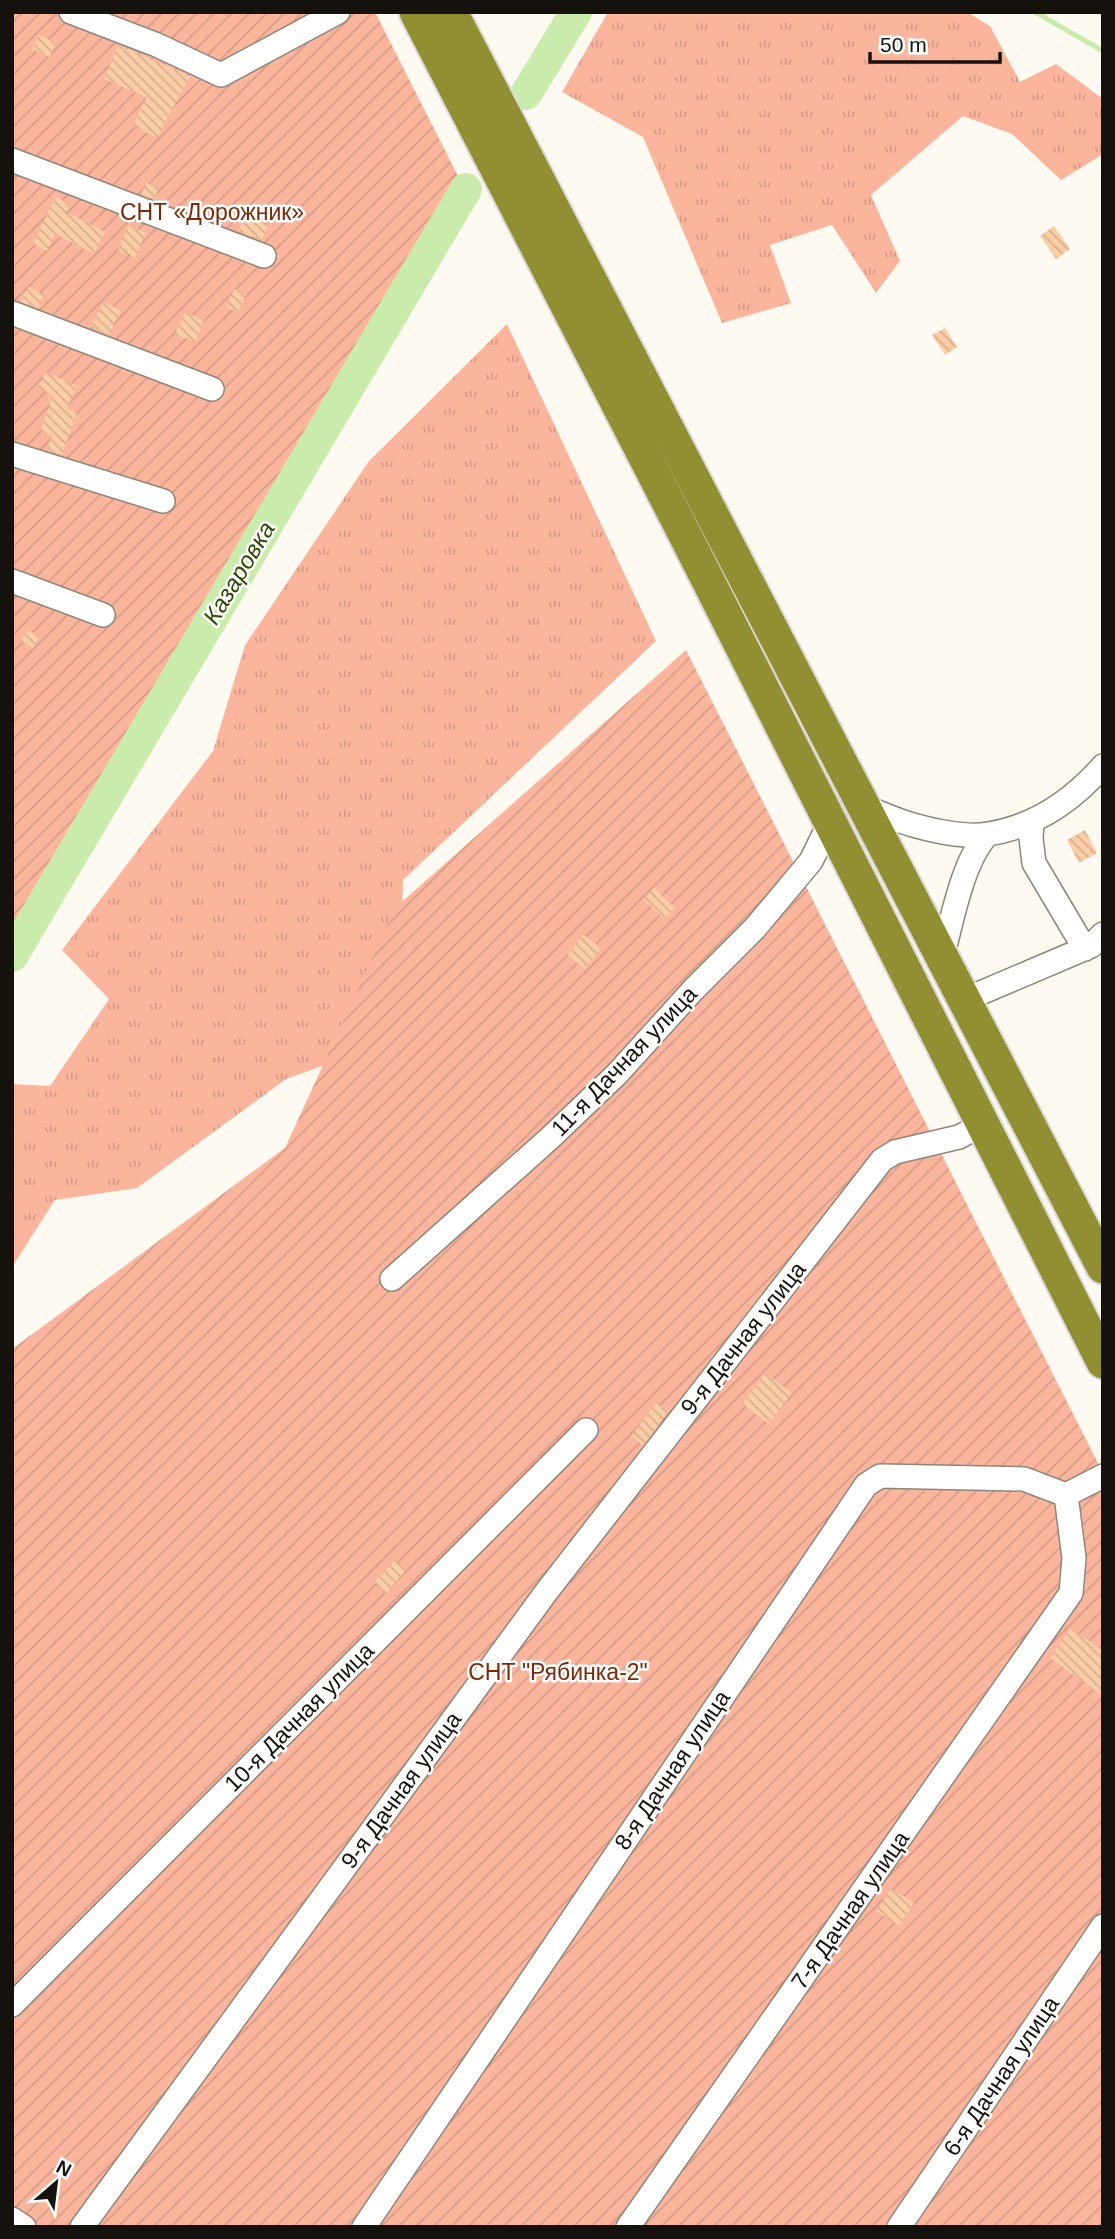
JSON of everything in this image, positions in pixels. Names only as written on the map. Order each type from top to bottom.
[{"type":"highway","points":[[416,12],[831,820],[981,1125],[1103,1362]]},
{"type":"highway","points":[[451,12],[695,478],[862,806],[1099,1247]]},
{"type":"street","points":[[71,12],[157,45],[222,75],[338,12]]},
{"type":"street","points":[[12,160],[264,256]]},
{"type":"street","points":[[12,313],[212,389]]},
{"type":"street","points":[[12,454],[163,501]]},
{"type":"street","points":[[12,581],[103,615]]},
{"type":"street","points":[[862,806],[911,825],[937,831],[987,835],[1032,821],[1065,803],[1103,766]]},
{"type":"street","name":"11-я Дачная улица","points":[[392,1279],[550,1138],[617,1074],[694,989],[755,928],[811,860],[831,820]]},
{"type":"street","points":[[964,1000],[1094,941],[1034,863],[1032,821]]},
{"type":"street","points":[[942,958],[969,864],[977,845],[987,835]]},
{"type":"street","name":"9-я Дачная улица","points":[[82,2227],[547,1591],[881,1160],[895,1152],[959,1137],[981,1125]]},
{"type":"street","name":"10-я Дачная улица","points":[[12,2005],[586,1430]]},
{"type":"street","name":"8-я Дачная улица","points":[[364,2227],[866,1485],[880,1476],[1024,1479],[1066,1495]]},
{"type":"street","points":[[1066,1495],[1103,1476]]},
{"type":"street","name":"7-я Дачная улица","points":[[628,2227],[1072,1593],[1074,1558],[1066,1495]]},
{"type":"street","name":"6-я Дачная улица","points":[[899,2227],[1103,1926]]},
{"type":"street","points":[[12,2219],[24,2227]]},
{"type":"green space","name":"СНТ «Дорожник»","points":[[12,12],[375,12],[461,182],[12,946]]},
{"type":"green space","points":[[608,12],[967,12],[990,26],[1020,82],[1056,64],[1103,99],[1103,154],[1061,180],[1012,134],[963,116],[871,195],[900,261],[876,293],[832,225],[770,245],[791,303],[722,323],[643,137],[562,92]]},
{"type":"green space","points":[[507,324],[656,641],[403,880],[401,955],[347,1057],[286,1079],[137,1188],[55,1200],[12,1267],[12,1084],[50,1086],[109,999],[62,950],[213,751],[245,645],[369,461]]},
{"type":"green space","name":"СНТ \"Рябинка-2\"","points":[[686,650],[1103,1473],[1103,2227],[34,2227],[12,2214],[12,1349],[285,1148],[395,908]]},
{"type":"building","points":[[39,35],[56,43],[50,57],[32,49]]},
{"type":"building","points":[[118,45],[190,76],[157,138],[133,125],[147,97],[104,79]]},
{"type":"building","points":[[147,183],[159,188],[154,199],[141,194]]},
{"type":"building","points":[[56,197],[70,204],[66,212],[105,232],[94,254],[55,234],[47,251],[32,244]]},
{"type":"building","points":[[245,216],[268,226],[262,240],[238,231]]},
{"type":"building","points":[[129,225],[146,233],[135,258],[118,250]]},
{"type":"building","points":[[1054,226],[1070,249],[1056,259],[1040,236]]},
{"type":"building","points":[[28,287],[44,294],[38,308],[21,302]]},
{"type":"building","points":[[234,289],[246,295],[238,312],[226,307]]},
{"type":"building","points":[[104,302],[121,311],[108,335],[91,326]]},
{"type":"building","points":[[185,312],[204,321],[195,342],[175,334]]},
{"type":"building","points":[[945,328],[957,347],[945,355],[932,335]]},
{"type":"building","points":[[45,372],[77,386],[67,409],[77,412],[62,455],[47,450],[52,435],[40,431],[53,395],[38,388]]},
{"type":"building","points":[[27,630],[39,636],[33,648],[20,641]]},
{"type":"building","points":[[1085,830],[1097,853],[1079,863],[1067,840]]},
{"type":"building","points":[[654,888],[675,908],[664,919],[643,899]]},
{"type":"building","points":[[583,935],[601,948],[585,969],[567,955]]},
{"type":"building","points":[[765,1373],[792,1393],[769,1424],[742,1404]]},
{"type":"building","points":[[657,1402],[669,1411],[643,1445],[631,1436]]},
{"type":"building","points":[[395,1560],[406,1570],[386,1594],[374,1583]]},
{"type":"building","points":[[1071,1628],[1103,1651],[1103,1696],[1050,1658]]},
{"type":"building","points":[[891,1888],[914,1903],[899,1926],[876,1911]]},
{"type":"waterway","name":"Казаровка","points":[[526,94],[576,12]]},
{"type":"waterway","points":[[1035,12],[1103,51]]},
{"type":"waterway","name":"Казаровка","points":[[12,956],[466,189]]}]
